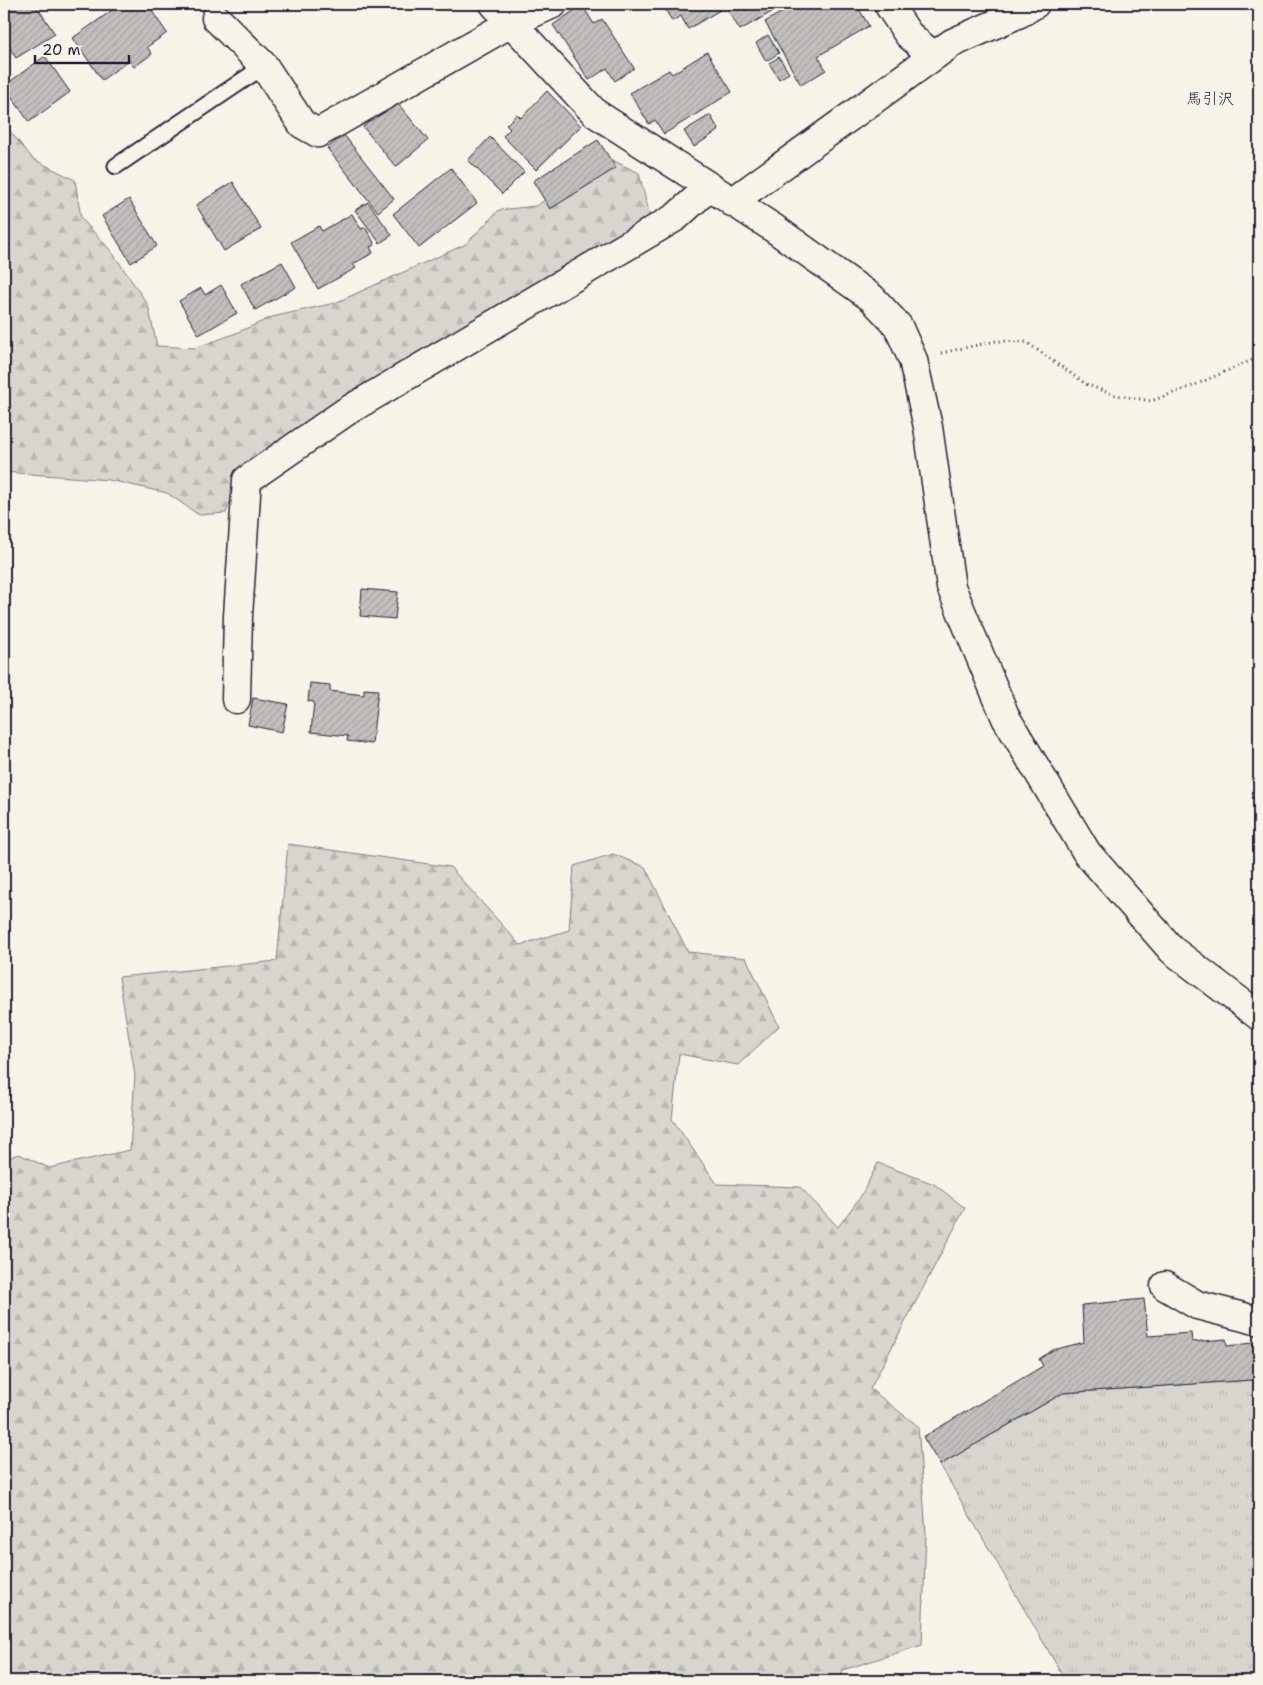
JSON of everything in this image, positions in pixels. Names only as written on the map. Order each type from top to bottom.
[{"type":"street","points":[[888,4],[908,34],[934,56]]},
{"type":"street","points":[[732,202],[952,43],[1020,14],[1035,4]]},
{"type":"street","points":[[216,18],[264,66],[302,124],[318,133],[502,13],[545,5]]},
{"type":"street","points":[[502,13],[595,113],[708,188],[772,227],[872,298],[898,326],[913,360],[928,427],[951,587],[1006,718],[1087,853],[1172,950],[1259,1016]]},
{"type":"street","points":[[236,699],[238,616],[247,480],[347,411],[676,217],[708,188]]},
{"type":"street","points":[[1165,1286],[1197,1305],[1259,1322]]},
{"type":"lane","points":[[116,166],[264,66]]},
{"type":"path","points":[[913,360],[996,340],[1026,342],[1086,384],[1111,394],[1151,401],[1190,387],[1252,360]]},
{"type":"green space","points":[[4,124],[33,159],[75,180],[81,218],[112,252],[148,305],[157,346],[195,348],[234,334],[272,317],[335,303],[466,244],[499,210],[536,206],[608,158],[639,173],[651,220],[243,466],[226,513],[199,515],[167,493],[109,480],[4,472]]},
{"type":"green space","points":[[288,844],[450,867],[520,945],[569,930],[574,866],[613,854],[645,867],[688,952],[746,958],[779,1026],[738,1065],[679,1054],[672,1119],[717,1184],[800,1187],[838,1227],[861,1196],[878,1163],[934,1184],[965,1208],[870,1389],[918,1426],[926,1533],[922,1645],[843,1670],[840,1681],[4,1681],[4,1159],[19,1154],[49,1168],[130,1150],[135,1075],[119,977],[277,961]]},
{"type":"green space","points":[[1259,1381],[1259,1681],[1066,1681],[940,1465],[1063,1393]]},
{"type":"building","points":[[4,4],[35,4],[55,34],[16,58],[4,39]]},
{"type":"building","points":[[121,4],[147,4],[167,33],[147,47],[152,54],[134,67],[129,60],[102,80],[73,38]]},
{"type":"building","points":[[662,4],[717,4],[720,10],[688,29],[681,16],[672,21]]},
{"type":"building","points":[[724,4],[774,4],[777,9],[740,30]]},
{"type":"building","points":[[795,4],[856,4],[869,26],[818,56],[826,70],[801,85],[765,22]]},
{"type":"building","points":[[582,5],[594,24],[602,19],[634,68],[615,81],[607,68],[589,80],[553,25]]},
{"type":"building","points":[[768,35],[779,53],[766,61],[756,43]]},
{"type":"building","points":[[707,52],[732,92],[664,134],[655,120],[649,124],[630,93],[669,70],[672,74]]},
{"type":"building","points":[[45,56],[70,92],[29,122],[4,86]]},
{"type":"building","points":[[779,57],[789,73],[779,79],[769,63]]},
{"type":"building","points":[[547,91],[581,126],[536,170],[503,136],[510,129],[506,125],[517,114],[521,118]]},
{"type":"building","points":[[395,100],[428,140],[396,167],[363,127]]},
{"type":"building","points":[[710,115],[719,130],[694,147],[684,131]]},
{"type":"building","points":[[344,135],[394,199],[378,212],[327,148]]},
{"type":"building","points":[[490,137],[524,172],[502,194],[468,160]]},
{"type":"building","points":[[598,140],[616,168],[550,209],[533,181]]},
{"type":"building","points":[[451,168],[477,203],[419,248],[393,214]]},
{"type":"building","points":[[233,182],[261,229],[224,251],[196,205]]},
{"type":"building","points":[[129,199],[157,246],[131,263],[102,216]]},
{"type":"building","points":[[368,202],[392,235],[380,243],[355,210]]},
{"type":"building","points":[[352,214],[361,229],[365,227],[371,237],[375,245],[370,247],[373,253],[353,264],[356,268],[318,289],[291,242],[319,226],[322,231]]},
{"type":"building","points":[[282,262],[296,287],[255,310],[241,284]]},
{"type":"building","points":[[221,285],[237,313],[199,335],[179,301],[201,288],[205,295]]},
{"type":"building","points":[[362,589],[398,592],[395,619],[360,616]]},
{"type":"building","points":[[310,683],[330,685],[330,691],[364,695],[364,689],[378,690],[372,744],[347,741],[348,736],[311,732],[314,702],[308,701]]},
{"type":"building","points":[[253,698],[288,704],[282,732],[248,725]]},
{"type":"building","points":[[1144,1299],[1148,1336],[1191,1333],[1192,1342],[1226,1339],[1227,1346],[1252,1343],[1259,1345],[1259,1381],[1063,1393],[940,1465],[923,1437],[1043,1366],[1039,1359],[1053,1350],[1084,1342],[1082,1305]]},
{"type":"district","name":"馬引沢","points":[[1210,98]]}]
